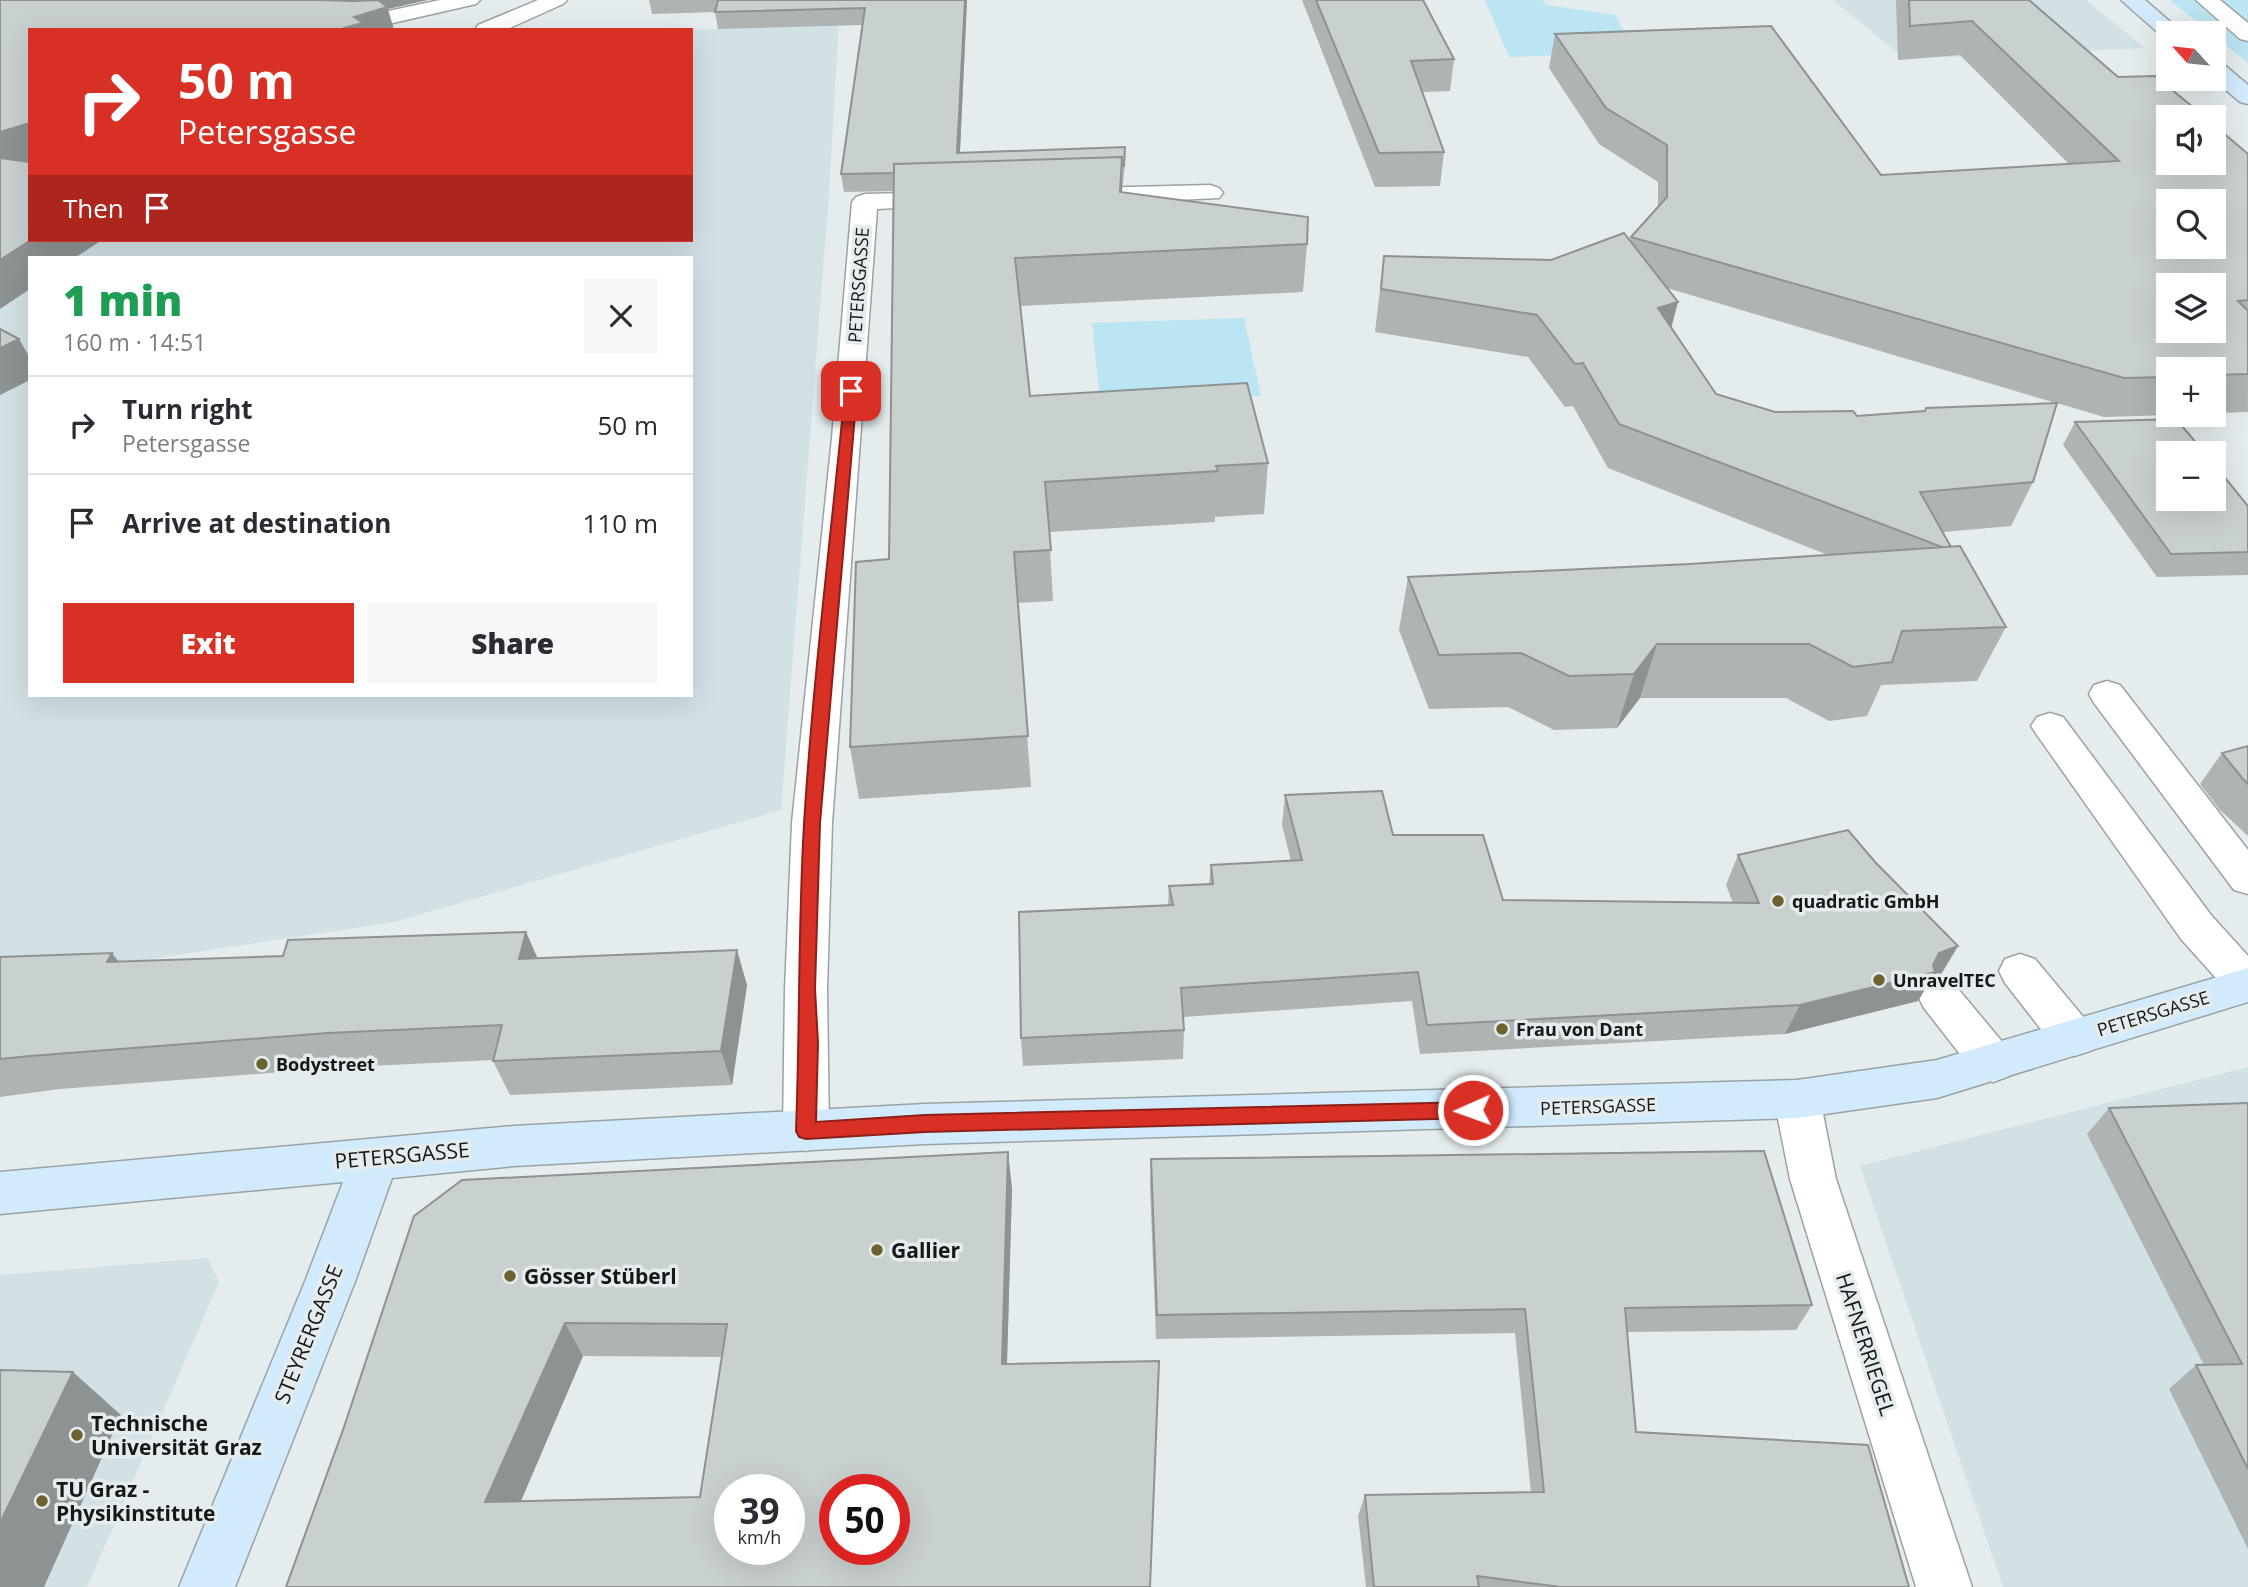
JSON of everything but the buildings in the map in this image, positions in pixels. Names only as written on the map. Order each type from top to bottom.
[{"type":"main road","points":[[2132,0],[2157,21]]},
{"type":"main road","points":[[2226,78],[2248,97]]},
{"type":"main road","name":"PETERSGASSE","points":[[0,1193],[514,1146],[925,1124],[1797,1099],[1937,1079],[2248,985]]},
{"type":"main road","name":"STEYRERGASSE","points":[[207,1587],[326,1292],[376,1157]]},
{"type":"street","points":[[343,28],[470,0]]},
{"type":"street","points":[[2207,0],[2248,34]]},
{"type":"street","points":[[490,28],[544,1]]},
{"type":"street","points":[[1072,197],[1210,193]]},
{"type":"street","name":"PETERSGASSE","points":[[806,1131],[812,823],[848,438],[865,202],[977,199]]},
{"type":"street","points":[[2107,694],[2248,879]]},
{"type":"street","points":[[2050,726],[2196,927],[2248,985]]},
{"type":"street","points":[[2020,971],[2074,1038]]},
{"type":"street","points":[[1939,996],[1993,1063]]},
{"type":"street","name":"HAFNERRIEGEL","points":[[1797,1099],[1813,1179],[1944,1587]]},
{"type":"shaded area","points":[[1485,0],[1542,0],[1547,5],[1615,15],[1636,53],[1509,57]]},
{"type":"shaded area","points":[[1833,0],[2086,0],[2145,48],[1905,59]]},
{"type":"shaded area","points":[[2170,0],[2248,0],[2248,63],[2226,45],[2226,21],[2196,21]]},
{"type":"shaded area","points":[[839,23],[829,193],[781,810],[394,922],[0,982],[0,255],[28,241],[693,242],[693,30]]},
{"type":"shaded area","points":[[1244,318],[1261,396],[1100,402],[1092,323]]},
{"type":"shaded area","points":[[2248,1067],[2248,1587],[2003,1587],[1860,1166]]},
{"type":"shaded area","name":"Technische Universität Graz","points":[[208,1258],[219,1282],[87,1587],[0,1587],[0,1275]]},
{"type":"place","name":"quadratic GmbH","points":[[1778,901]]},
{"type":"place","name":"UnravelTEC","points":[[1879,980]]},
{"type":"place","name":"Frau von Dant","points":[[1502,1029]]},
{"type":"place","name":"Bodystreet","points":[[262,1064]]},
{"type":"place","name":"Gallier","points":[[877,1250]]},
{"type":"place","name":"Gösser Stüberl","points":[[510,1276]]},
{"type":"place","name":"Technische Universität Graz","points":[[77,1435]]},
{"type":"place","name":"TU Graz - Physikinstitute","points":[[42,1501]]},
{"type":"route","points":[[851,391],[812,823],[806,1131],[925,1124],[1473,1110]]}]
